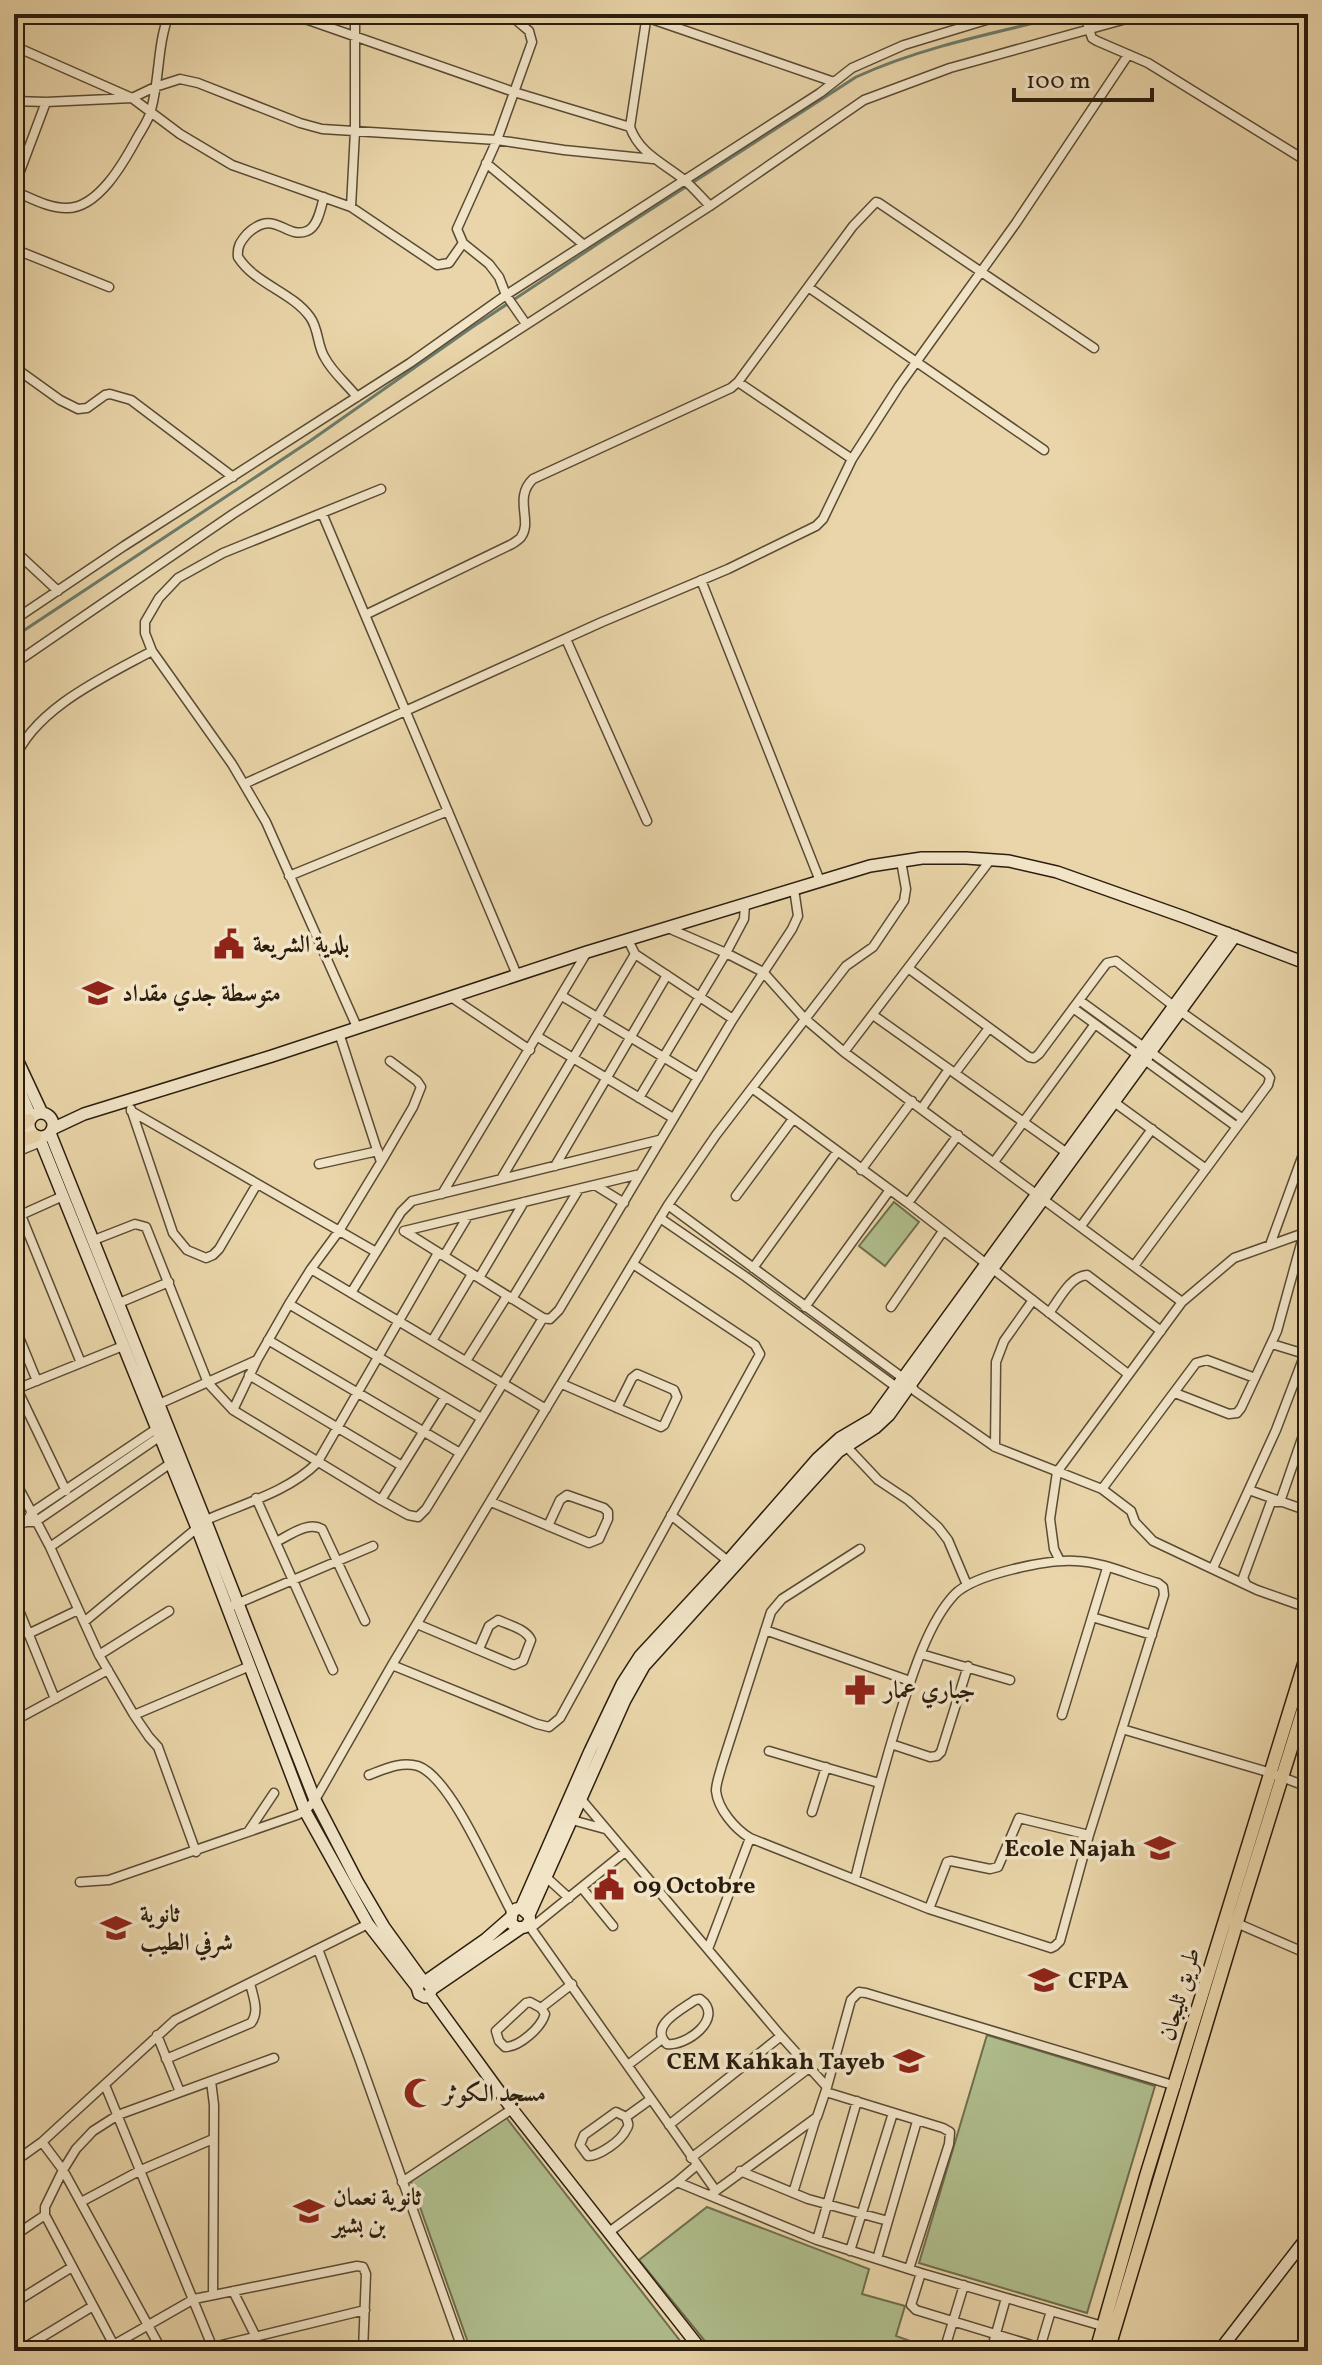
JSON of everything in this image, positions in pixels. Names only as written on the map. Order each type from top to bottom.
[{"type":"main road","points":[[14,1129],[37,1116],[84,1114],[129,1106],[587,952],[870,866],[922,858],[991,859],[1057,872],[1308,964]]},
{"type":"main road","points":[[1040,1196],[1067,1153],[1231,935]]},
{"type":"main road","points":[[14,1053],[37,1116],[29,1130],[43,1135],[94,1240],[159,1404],[171,1463],[202,1524]]},
{"type":"main road","points":[[425,1987],[486,1939],[522,1919],[546,1877],[625,1700],[644,1666],[823,1469],[846,1446],[881,1424],[989,1266],[1114,1102],[1144,1054]]},
{"type":"main road","points":[[14,1078],[37,1116],[53,1121],[43,1135]]},
{"type":"main road","points":[[14,1143],[43,1135],[84,1114]]},
{"type":"main road","points":[[43,1135],[63,1196],[123,1346],[163,1429],[315,1800],[357,1881],[384,1927],[512,2109],[702,2351]]},
{"type":"main road","points":[[522,1919],[590,1751],[629,1671],[817,1459],[840,1438],[874,1418],[905,1386]]},
{"type":"main road","points":[[233,1605],[250,1666],[305,1811],[368,1924],[425,1987]]},
{"type":"main road","name":"طريق ثليجان","points":[[1096,2351],[1109,2328],[1277,1774],[1308,1651]]},
{"type":"main road","name":"طريق ثليجان","points":[[1277,1774],[1308,1694]]},
{"type":"main road","name":"طريق ثليجان","points":[[1108,2351],[1109,2328],[1146,2176],[1231,1920]]},
{"type":"main road","points":[[1220,2351],[1307,2241]]},
{"type":"street","points":[[46,102],[14,189],[50,206],[69,208],[83,205],[106,185],[125,160],[151,113],[161,35],[168,18],[148,14]]},
{"type":"street","points":[[291,14],[514,92],[630,127]]},
{"type":"street","points":[[351,207],[355,131],[355,14]]},
{"type":"street","points":[[509,14],[529,31],[532,42],[497,140],[457,229],[463,243],[489,264],[499,277],[506,295],[526,324]]},
{"type":"street","points":[[14,620],[357,397],[506,295],[852,68],[904,45],[1006,14]]},
{"type":"street","points":[[1084,14],[1092,38],[1148,63],[1308,162]]},
{"type":"street","points":[[14,664],[233,514],[710,206],[864,100],[950,68],[1144,14]]},
{"type":"street","points":[[710,206],[684,179],[653,159],[633,138],[630,127],[643,15],[834,82]]},
{"type":"street","points":[[14,46],[132,98],[208,153],[232,165],[351,207],[437,265],[449,263],[463,243]]},
{"type":"street","points":[[244,784],[816,526],[823,519],[852,459],[915,363],[1128,55]]},
{"type":"street","points":[[14,101],[132,98],[180,79],[322,129],[497,140],[653,159]]},
{"type":"street","points":[[486,163],[584,245]]},
{"type":"street","points":[[324,197],[312,229],[298,232],[266,222],[240,243],[238,257],[250,272],[312,319],[326,361],[357,397]]},
{"type":"street","points":[[365,615],[521,538],[525,491],[533,479],[731,388],[853,226],[876,202],[1094,348]]},
{"type":"street","points":[[14,249],[109,287]]},
{"type":"street","points":[[808,287],[1044,450]]},
{"type":"street","points":[[14,367],[78,409],[87,408],[110,394],[131,400],[233,477]]},
{"type":"street","points":[[738,382],[852,459]]},
{"type":"street","points":[[357,1027],[266,822],[232,764],[152,651],[145,633],[145,622],[159,598],[178,578],[223,553],[381,489]]},
{"type":"street","points":[[322,513],[517,975]]},
{"type":"street","points":[[14,550],[58,591]]},
{"type":"street","points":[[701,580],[820,881]]},
{"type":"street","points":[[566,639],[647,821]]},
{"type":"street","points":[[14,761],[37,725],[54,711],[91,685],[152,651]]},
{"type":"street","points":[[289,876],[448,811]]},
{"type":"street","points":[[844,1052],[991,859]]},
{"type":"street","points":[[80,1882],[109,1880],[196,1852],[305,1811],[315,1800],[392,1665],[668,1205],[804,1018],[846,966],[873,947],[904,901],[906,889],[901,861]]},
{"type":"street","points":[[393,1225],[543,1318],[550,1319],[559,1310],[659,1140],[796,922],[794,889]]},
{"type":"street","points":[[639,1098],[726,953],[744,919],[745,904]]},
{"type":"street","points":[[668,928],[763,972],[804,1018],[844,1052],[1182,1302]]},
{"type":"street","points":[[628,940],[635,954],[733,1019]]},
{"type":"street","points":[[442,1194],[587,952]]},
{"type":"street","points":[[501,1179],[635,954]]},
{"type":"street","points":[[908,968],[1034,1058],[1107,963],[1116,961],[1267,1073],[1270,1078],[1268,1085],[1134,1266]]},
{"type":"street","points":[[555,1166],[667,975]]},
{"type":"street","points":[[562,996],[698,1078]]},
{"type":"street","points":[[451,997],[530,1050]]},
{"type":"street","points":[[1076,1004],[1095,1024],[1144,1054]]},
{"type":"street","points":[[1076,1004],[1240,1123]]},
{"type":"street","points":[[873,1015],[1067,1153]]},
{"type":"street","points":[[994,1162],[1095,1024]]},
{"type":"street","points":[[922,1108],[989,1028]]},
{"type":"street","points":[[339,1033],[381,1162]]},
{"type":"street","points":[[538,1037],[673,1118]]},
{"type":"street","points":[[233,1410],[289,1304],[339,1231],[413,1107],[421,1087],[390,1061]]},
{"type":"street","points":[[752,1088],[908,1203],[1128,1374]]},
{"type":"street","points":[[861,1170],[912,1101]]},
{"type":"street","points":[[1114,1102],[1206,1169]]},
{"type":"street","points":[[129,1106],[173,1233],[187,1250],[206,1258],[213,1255],[257,1184]]},
{"type":"street","points":[[129,1106],[376,1252]]},
{"type":"street","points":[[736,1196],[793,1119]]},
{"type":"street","points":[[1081,1226],[1152,1129]]},
{"type":"street","points":[[14,1153],[43,1135]]},
{"type":"street","points":[[908,1203],[958,1135]]},
{"type":"street","points":[[351,1293],[406,1205],[412,1201],[659,1140]]},
{"type":"street","points":[[1270,1245],[1308,1141]]},
{"type":"street","points":[[319,1164],[378,1151]]},
{"type":"street","points":[[753,1268],[837,1152]]},
{"type":"street","points":[[404,1231],[640,1174]]},
{"type":"street","points":[[595,1185],[624,1203]]},
{"type":"street","points":[[466,1361],[579,1189]]},
{"type":"street","points":[[805,1307],[889,1191]]},
{"type":"street","points":[[18,1216],[63,1196]]},
{"type":"street","points":[[14,1198],[18,1216],[81,1363]]},
{"type":"street","points":[[432,1341],[524,1202]]},
{"type":"street","points":[[668,1205],[905,1386]]},
{"type":"street","points":[[84,1622],[202,1524],[305,1475],[317,1463],[441,1254],[468,1216]]},
{"type":"street","points":[[660,1218],[995,1447],[1102,1489],[1118,1498],[1131,1511],[1135,1522],[1153,1541],[1247,1585],[1308,1608]]},
{"type":"street","points":[[94,1240],[140,1224],[146,1227],[208,1383],[233,1410],[317,1463],[408,1515],[418,1517],[426,1509],[543,1318]]},
{"type":"street","points":[[891,1307],[943,1231]]},
{"type":"street","points":[[1060,1561],[1054,1549],[1050,1519],[1057,1472],[1182,1302],[1228,1261],[1306,1234]]},
{"type":"street","points":[[1175,1393],[1233,1414],[1241,1408],[1272,1344],[1306,1234]]},
{"type":"street","points":[[392,1665],[537,1724],[549,1727],[560,1718],[760,1354],[755,1345],[633,1264]]},
{"type":"street","points":[[311,1269],[546,1409]]},
{"type":"street","points":[[1049,1313],[1074,1279],[1087,1275],[1161,1331]]},
{"type":"street","points":[[119,1303],[169,1282]]},
{"type":"street","points":[[995,1447],[996,1362],[1004,1341],[1033,1300]]},
{"type":"street","points":[[289,1304],[481,1418]]},
{"type":"street","points":[[14,1325],[37,1381]]},
{"type":"street","points":[[268,1340],[460,1453]]},
{"type":"street","points":[[1213,1568],[1276,1430],[1307,1351],[1272,1344]]},
{"type":"street","points":[[66,1491],[15,1390],[123,1346]]},
{"type":"street","points":[[159,1404],[257,1360]]},
{"type":"street","points":[[1102,1489],[1196,1363],[1207,1360],[1255,1378]]},
{"type":"street","points":[[562,1384],[617,1408],[663,1427],[677,1394],[637,1374],[617,1408]]},
{"type":"street","points":[[249,1375],[402,1466]]},
{"type":"street","points":[[381,1500],[445,1397]]},
{"type":"street","points":[[1280,1502],[1308,1421]]},
{"type":"street","points":[[31,1519],[66,1491],[163,1429]]},
{"type":"street","points":[[14,1527],[31,1519],[163,1429]]},
{"type":"street","points":[[846,1446],[878,1480],[908,1500],[938,1527],[948,1540],[967,1585]]},
{"type":"street","points":[[50,1547],[171,1463]]},
{"type":"street","points":[[14,1479],[31,1519],[50,1547],[99,1655],[134,1715],[158,1747],[196,1852]]},
{"type":"street","points":[[1249,1490],[1308,1511]]},
{"type":"street","points":[[491,1502],[548,1526],[593,1543],[599,1539],[608,1512],[567,1495],[560,1500],[548,1526]]},
{"type":"street","points":[[256,1498],[333,1670]]},
{"type":"street","points":[[1247,1585],[1243,1578],[1271,1502],[1280,1502]]},
{"type":"street","points":[[671,1515],[728,1561]]},
{"type":"street","points":[[276,1542],[309,1526],[319,1526],[365,1621]]},
{"type":"street","points":[[233,1605],[373,1546]]},
{"type":"street","points":[[855,1879],[879,1783],[910,1681],[948,1603],[967,1585],[995,1574],[1060,1561],[1089,1562],[1158,1583],[1163,1587],[1164,1595],[1089,1835],[1060,1941],[1051,1948],[929,1909],[750,1838],[727,1815],[716,1787],[771,1612],[782,1599],[860,1549]]},
{"type":"street","points":[[1062,1715],[1107,1568]]},
{"type":"street","points":[[14,1598],[55,1699]]},
{"type":"street","points":[[28,1634],[78,1610]]},
{"type":"street","points":[[99,1655],[169,1611]]},
{"type":"street","points":[[1092,1617],[1152,1635]]},
{"type":"street","points":[[417,1624],[514,1665],[523,1661],[531,1640],[524,1631],[498,1620],[489,1626],[479,1649]]},
{"type":"street","points":[[765,1630],[910,1681]]},
{"type":"street","points":[[921,1654],[1010,1680]]},
{"type":"street","points":[[134,1715],[250,1666]]},
{"type":"street","points":[[891,1744],[930,1757],[941,1752],[968,1666]]},
{"type":"street","points":[[14,1721],[108,1670]]},
{"type":"street","points":[[1122,1729],[1277,1774],[1308,1787]]},
{"type":"street","points":[[769,1751],[879,1783]]},
{"type":"street","points":[[369,1775],[408,1764],[428,1771],[438,1780],[455,1803],[522,1919],[572,1984],[713,2193]]},
{"type":"street","points":[[812,1812],[826,1767]]},
{"type":"street","points":[[247,1833],[274,1793]]},
{"type":"street","points":[[581,1799],[826,2090],[947,2130],[951,2136],[909,2269]]},
{"type":"street","points":[[929,1909],[947,1862],[990,1869],[998,1867],[1019,1818],[1089,1835]]},
{"type":"street","points":[[572,1820],[606,1829]]},
{"type":"street","points":[[708,1949],[750,1838]]},
{"type":"street","points":[[522,1919],[569,1898],[625,1852]]},
{"type":"street","points":[[546,1877],[569,1898]]},
{"type":"street","points":[[582,1888],[613,1926]]},
{"type":"street","points":[[1231,1920],[1308,1954]]},
{"type":"street","points":[[14,2162],[42,2142],[175,2020],[368,1924]]},
{"type":"street","points":[[318,1949],[463,2351]]},
{"type":"street","points":[[166,2059],[251,2023],[256,2010],[250,1983]]},
{"type":"street","points":[[541,2008],[572,1984]]},
{"type":"street","points":[[793,2193],[851,2000],[859,1992],[1176,2086]]},
{"type":"street","points":[[695,2000],[703,2000],[710,2014],[707,2023],[680,2044],[667,2044],[662,2039],[661,2028],[666,2022],[695,2000]]},
{"type":"street","points":[[526,2003],[535,2003],[541,2008],[544,2019],[532,2032],[509,2048],[499,2041],[496,2035],[498,2028],[526,2003]]},
{"type":"street","points":[[157,2035],[180,2092]]},
{"type":"street","points":[[669,2125],[781,2036]]},
{"type":"street","points":[[628,2065],[662,2039]]},
{"type":"street","points":[[116,2348],[45,2215],[45,2207],[63,2170],[76,2149],[93,2131],[118,2115],[274,2058]]},
{"type":"street","points":[[609,2232],[677,2182],[694,2162],[809,2068]]},
{"type":"street","points":[[211,2081],[213,2295]]},
{"type":"street","points":[[105,2085],[213,2349]]},
{"type":"street","points":[[626,2117],[651,2099]]},
{"type":"street","points":[[817,2240],[857,2101]]},
{"type":"street","points":[[402,2182],[512,2109]]},
{"type":"street","points":[[616,2112],[626,2117],[628,2124],[625,2133],[598,2154],[588,2156],[580,2145],[582,2137],[616,2112]]},
{"type":"street","points":[[850,2251],[893,2113]]},
{"type":"street","points":[[713,2193],[817,2117]]},
{"type":"street","points":[[877,2259],[917,2121]]},
{"type":"street","points":[[81,2202],[141,2170],[213,2139]]},
{"type":"street","points":[[42,2142],[63,2170],[162,2351]]},
{"type":"street","points":[[740,2171],[828,2205],[888,2221]]},
{"type":"street","points":[[677,2182],[713,2193],[817,2240],[1109,2328]]},
{"type":"street","points":[[14,2236],[45,2215]]},
{"type":"street","points":[[103,2351],[116,2348],[194,2299],[357,2266],[363,2267],[366,2274],[363,2351]]},
{"type":"street","points":[[14,2303],[72,2267]]},
{"type":"street","points":[[921,2273],[911,2305],[913,2308],[1051,2351]]},
{"type":"street","points":[[944,2351],[964,2285]]},
{"type":"street","points":[[233,2291],[263,2351]]},
{"type":"street","points":[[991,2351],[1006,2298]]},
{"type":"street","points":[[19,2351],[93,2306]]},
{"type":"street","points":[[197,2351],[365,2310]]},
{"type":"street","points":[[1040,2350],[1051,2311]]},
{"type":"green space","points":[[894,1202],[919,1222],[885,1266],[859,1246]]},
{"type":"green space","points":[[987,2035],[1155,2086],[1087,2313],[919,2263]]},
{"type":"green space","points":[[505,2116],[688,2351],[471,2351],[410,2179]]},
{"type":"green space","points":[[707,2207],[869,2269],[862,2294],[905,2306],[896,2336],[938,2351],[713,2351],[639,2260]]},
{"type":"waterway","points":[[14,637],[310,441],[471,328],[856,77],[935,48],[1072,14]]},
{"type":"place","name":"بلدية الشريعة","points":[[229,944]]},
{"type":"place","name":"متوسطة جدي مقداد","points":[[98,993]]},
{"type":"place","name":"جباري عمار","points":[[860,1690]]},
{"type":"place","name":"Ecole Najah","points":[[1160,1848]]},
{"type":"place","name":"09 Octobre","points":[[609,1885]]},
{"type":"place","name":"ثانوية شرفي الطيب","points":[[116,1928]]},
{"type":"place","name":"CFPA","points":[[1044,1980]]},
{"type":"place","name":"CEM Kahkah Tayeb","points":[[909,2061]]},
{"type":"place","name":"مسجد الكوثر","points":[[419,2093]]},
{"type":"place","name":"ثانوية نعمان بن بشير","points":[[309,2211]]}]
